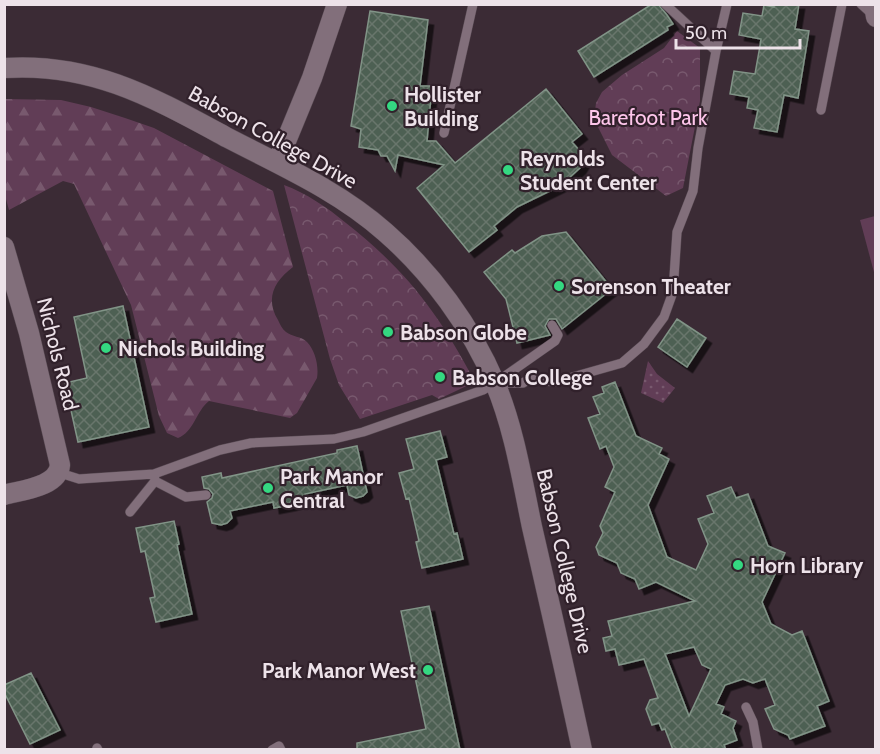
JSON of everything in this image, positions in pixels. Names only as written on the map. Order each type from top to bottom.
[{"type":"street","points":[[277,163],[312,78],[337,4]]},
{"type":"street","points":[[874,4],[875,16]]},
{"type":"street","name":"Babson College Drive","points":[[4,68],[62,70],[96,77],[129,88],[312,181],[385,232],[446,298],[471,336],[495,383],[522,479],[582,750]]},
{"type":"street","name":"Nichols Road","points":[[4,247],[29,333],[60,473]]},
{"type":"street","points":[[4,495],[40,485],[55,479],[60,473]]},
{"type":"lane","points":[[444,133],[473,4]]},
{"type":"lane","points":[[665,4],[716,51]]},
{"type":"lane","points":[[495,383],[523,383],[529,379],[555,382],[622,363],[644,344],[664,317],[673,292],[679,222],[686,211],[693,191],[698,148],[727,4]]},
{"type":"lane","points":[[821,110],[842,4]]},
{"type":"lane","points":[[861,4],[875,16]]},
{"type":"lane","points":[[60,473],[79,479],[155,478],[220,450],[251,443],[334,439],[363,432],[447,404],[495,383],[555,341],[558,335],[552,325]]},
{"type":"lane","points":[[155,478],[186,497],[206,495]]},
{"type":"lane","points":[[130,512],[155,478]]},
{"type":"lane","points":[[746,707],[753,722],[758,750]]},
{"type":"lane","points":[[272,750],[279,746],[281,750]]},
{"type":"green space","name":"Barefoot Park","points":[[677,31],[700,48],[700,101],[683,188],[666,196],[612,155],[594,119],[596,103],[602,92],[622,75],[664,48]]},
{"type":"green space","points":[[4,99],[61,100],[125,118],[154,128],[273,191],[293,267],[276,284],[272,305],[285,331],[305,340],[316,358],[317,378],[297,413],[290,418],[209,401],[183,435],[178,438],[167,433],[159,416],[131,305],[74,184],[63,181],[9,210],[4,192]]},
{"type":"green space","points":[[284,185],[332,212],[368,241],[404,276],[434,314],[475,382],[439,399],[432,395],[360,419],[339,385],[330,359]]},
{"type":"green space","points":[[876,216],[875,276],[860,220]]},
{"type":"green space","points":[[648,361],[657,374],[675,388],[663,403],[641,393]]},
{"type":"building","points":[[652,4],[658,4],[673,24],[667,27],[668,30],[594,77],[578,51]]},
{"type":"building","points":[[774,4],[799,4],[795,29],[809,31],[798,98],[784,95],[777,132],[754,128],[758,110],[747,108],[749,97],[730,94],[734,71],[755,74],[760,46],[761,39],[739,35],[743,13],[762,16],[764,5],[774,7]]},
{"type":"building","points":[[370,11],[428,20],[420,86],[432,86],[427,141],[436,141],[455,163],[546,89],[582,134],[572,142],[586,158],[580,168],[560,186],[517,207],[494,226],[497,230],[469,252],[417,188],[444,165],[398,155],[395,171],[387,156],[381,156],[378,150],[359,147],[361,129],[351,126]]},
{"type":"building","name":"Sorenson Theater","points":[[566,232],[612,289],[562,329],[556,319],[549,319],[545,326],[550,335],[517,343],[506,299],[484,272],[512,250],[515,253],[542,236]]},
{"type":"building","name":"Nichols Building","points":[[123,306],[149,427],[78,442],[65,383],[87,378],[74,317]]},
{"type":"building","points":[[677,319],[706,338],[687,367],[658,347]]},
{"type":"building","name":"Horn Library","points":[[615,382],[636,436],[662,448],[659,454],[669,459],[648,505],[667,557],[696,570],[708,544],[698,519],[714,513],[707,496],[731,487],[736,498],[748,494],[768,546],[785,553],[762,602],[771,624],[792,635],[802,631],[829,701],[817,706],[825,726],[790,739],[788,735],[774,729],[765,709],[775,705],[765,679],[753,683],[743,679],[725,685],[716,704],[724,707],[721,714],[736,721],[733,728],[737,740],[724,745],[726,750],[673,750],[665,729],[662,730],[659,723],[652,725],[646,709],[650,700],[658,698],[644,659],[619,665],[615,649],[606,651],[603,638],[612,636],[608,621],[695,601],[656,582],[639,589],[635,579],[621,573],[617,563],[599,555],[596,547],[603,533],[600,526],[615,492],[605,487],[614,467],[606,446],[600,449],[588,418],[600,414],[593,397],[604,393],[602,387]],"holes":[[[694,647],[702,665],[711,669],[689,716],[665,654]]]},
{"type":"building","points":[[440,431],[447,457],[436,460],[454,534],[457,533],[463,559],[422,568],[416,542],[419,541],[409,498],[406,499],[399,473],[414,469],[406,439]]},
{"type":"building","name":"Park Manor Central","points":[[357,446],[367,492],[363,496],[356,498],[349,495],[347,485],[305,494],[306,501],[290,505],[274,508],[273,502],[230,511],[232,518],[227,523],[221,525],[212,523],[207,502],[213,494],[209,489],[204,488],[202,477],[221,473],[222,478],[337,453],[337,450]]},
{"type":"building","points":[[174,521],[192,614],[156,622],[150,598],[155,597],[145,551],[141,552],[136,528]]},
{"type":"building","name":"Park Manor West","points":[[429,606],[460,750],[357,750],[357,743],[426,729],[401,611]]},
{"type":"building","points":[[31,673],[60,730],[30,744],[4,692],[4,685]]},
{"type":"place","name":"Hollister Building","points":[[392,106]]},
{"type":"place","name":"Reynolds Student Center","points":[[508,170]]},
{"type":"place","name":"Sorenson Theater","points":[[559,286]]},
{"type":"place","name":"Babson Globe","points":[[388,332]]},
{"type":"place","name":"Nichols Building","points":[[106,348]]},
{"type":"place","name":"Babson College","points":[[440,377]]},
{"type":"place","name":"Park Manor Central","points":[[268,488]]},
{"type":"place","name":"Horn Library","points":[[738,565]]},
{"type":"place","name":"Park Manor West","points":[[428,670]]}]
